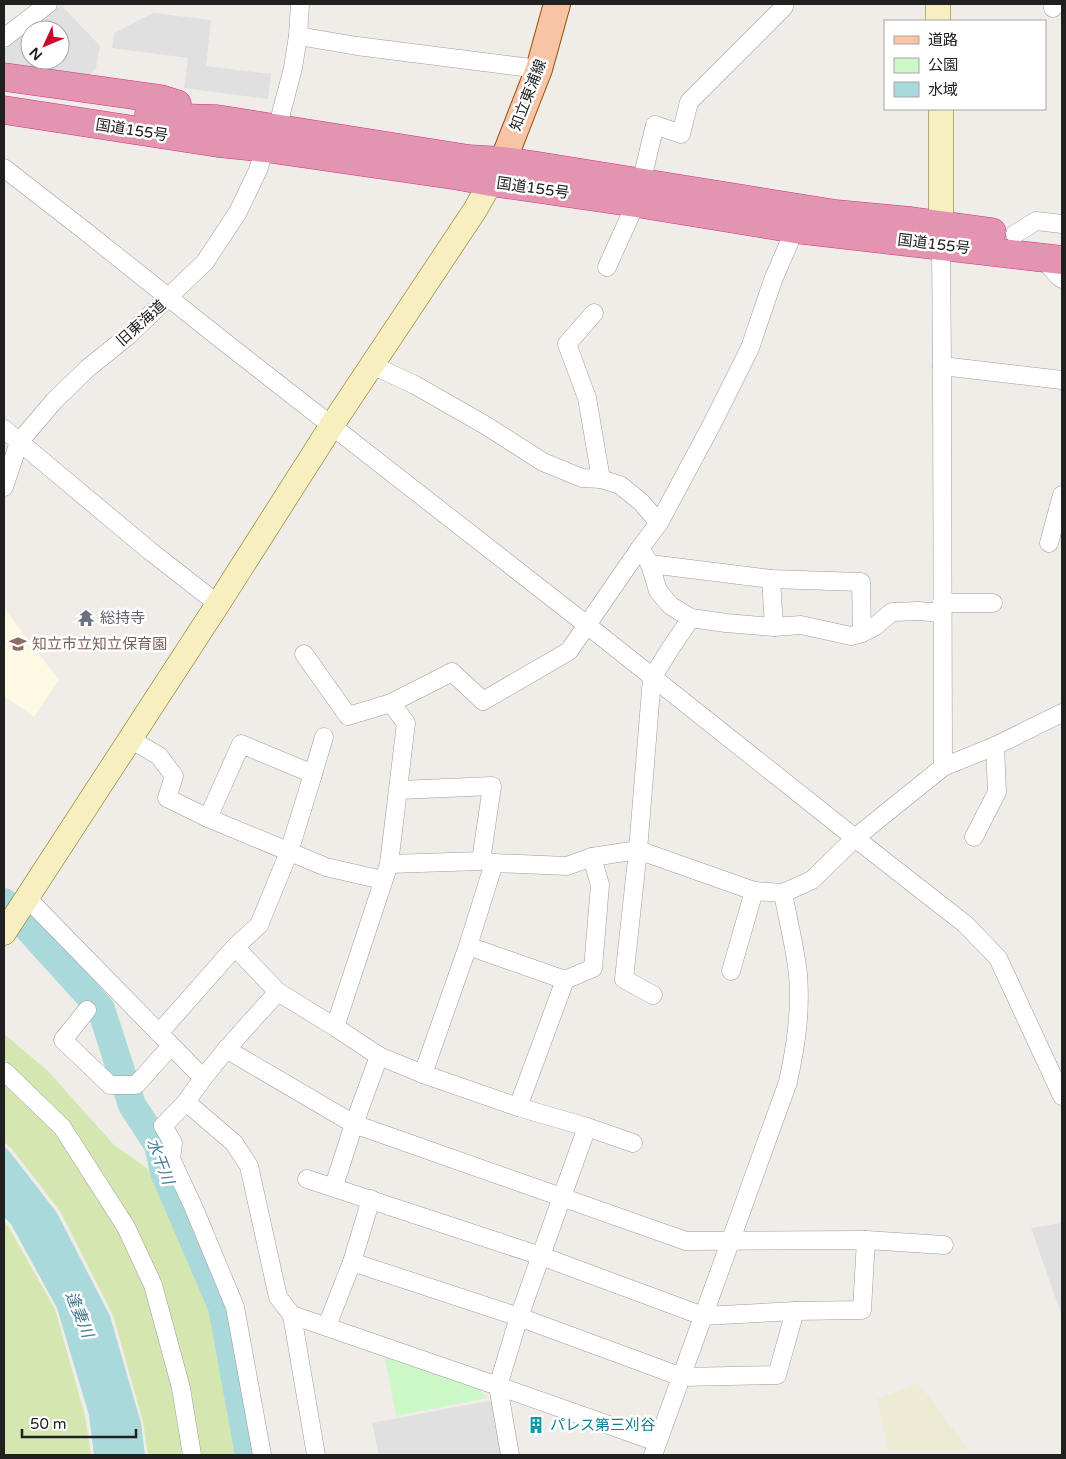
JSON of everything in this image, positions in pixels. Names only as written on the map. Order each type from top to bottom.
[{"type":"highway","points":[[4,77],[161,99],[218,131]]},
{"type":"highway","name":"国道155号","points":[[4,94],[183,118],[218,131]]},
{"type":"highway","name":"国道155号","points":[[4,110],[271,138],[459,176],[497,172],[639,193],[836,214],[941,235],[1055,253]]},
{"type":"highway","points":[[4,128],[159,148],[186,148],[218,131]]},
{"type":"highway","name":"国道155号","points":[[639,193],[795,228],[941,235],[1015,234],[1055,253]]},
{"type":"main road","name":"知立東浦線","points":[[497,172],[539,69],[557,4]]},
{"type":"street","points":[[4,38],[29,12],[48,4]]},
{"type":"street","name":"旧東海道","points":[[4,488],[19,442],[54,401],[88,368],[129,335],[169,298],[204,262],[238,212],[271,138],[292,73],[298,36],[300,4]]},
{"type":"street","points":[[607,267],[639,193],[655,125],[681,134],[689,102],[784,8],[784,4]]},
{"type":"street","points":[[938,4],[938,20]]},
{"type":"street","points":[[298,36],[357,46],[539,69]]},
{"type":"street","points":[[941,110],[943,767]]},
{"type":"street","points":[[4,168],[965,924],[998,958],[1062,1096]]},
{"type":"street","points":[[4,933],[332,425],[475,210],[497,172]]},
{"type":"street","points":[[1015,234],[1036,221],[1062,224]]},
{"type":"street","points":[[304,654],[348,716],[391,703],[452,672],[483,701],[568,651],[659,523],[750,348],[772,280],[795,228]]},
{"type":"street","points":[[1055,253],[1062,280]]},
{"type":"street","points":[[594,313],[567,344],[587,398],[601,478]]},
{"type":"street","points":[[372,365],[415,386],[485,425],[543,462],[582,478],[601,478],[620,485],[641,502],[659,523]]},
{"type":"street","points":[[942,366],[1062,380]]},
{"type":"street","points":[[4,429],[150,551],[218,604]]},
{"type":"street","points":[[1049,543],[1062,495]]},
{"type":"street","points":[[640,548],[650,564],[658,591],[671,606],[692,618],[774,627],[801,625],[851,636],[874,627],[892,612],[993,603]]},
{"type":"street","points":[[650,564],[771,579],[861,582],[862,633]]},
{"type":"street","points":[[771,579],[774,627]]},
{"type":"street","points":[[653,995],[624,979],[638,850],[652,678],[692,618]]},
{"type":"street","points":[[335,1027],[386,872],[399,790],[406,722],[391,703]]},
{"type":"street","points":[[130,739],[159,756],[174,776],[167,798],[208,818],[326,867],[386,872],[487,862],[567,866],[592,857],[638,850],[754,891],[783,893],[812,880],[855,838],[943,767],[995,746],[1062,713]]},
{"type":"street","points":[[87,1010],[63,1040],[110,1085],[136,1086],[165,1039],[235,947],[259,925],[289,852],[324,737]]},
{"type":"street","points":[[208,818],[241,744],[313,774]]},
{"type":"street","points":[[974,837],[997,792],[995,746]]},
{"type":"street","points":[[399,790],[492,786],[487,862],[468,946],[422,1074]]},
{"type":"street","points":[[468,946],[565,980],[593,968],[600,885],[592,857]]},
{"type":"street","points":[[730,971],[754,891]]},
{"type":"street","points":[[292,1315],[498,1386],[655,1449],[788,1082],[796,1045],[799,1010],[798,974],[783,893]]},
{"type":"street","points":[[27,898],[203,1078]]},
{"type":"street","points":[[235,947],[278,992],[379,1056],[422,1074],[518,1107],[587,1127],[633,1143]]},
{"type":"street","points":[[518,1107],[565,980]]},
{"type":"street","points":[[262,1455],[235,1307],[193,1206],[171,1159],[172,1143],[162,1126],[186,1102],[226,1049],[278,992]]},
{"type":"street","points":[[226,1049],[354,1124],[686,1241],[866,1240],[944,1245]]},
{"type":"street","points":[[334,1186],[379,1056]]},
{"type":"street","points":[[4,1071],[62,1127],[126,1226],[153,1285],[181,1388],[192,1455]]},
{"type":"street","points":[[186,1102],[234,1143],[249,1166],[278,1297],[292,1315],[316,1455]]},
{"type":"street","points":[[510,1455],[498,1386],[519,1317],[587,1127]]},
{"type":"street","points":[[307,1178],[541,1256],[703,1316],[862,1310],[866,1240]]},
{"type":"street","points":[[327,1326],[352,1262],[371,1200]]},
{"type":"street","points":[[352,1262],[519,1317],[682,1377],[776,1375],[796,1311]]},
{"type":"shaded area","points":[[61,5],[100,46],[96,68],[85,79],[29,70],[70,70],[70,20],[42,20]]},
{"type":"shaded area","points":[[153,13],[211,20],[206,66],[271,74],[268,99],[184,88],[188,58],[112,48],[114,33]]},
{"type":"shaded area","points":[[20,37],[20,69],[4,66],[4,50]]},
{"type":"shaded area","name":"知立市立知立保育園","points":[[4,608],[59,680],[34,717],[4,696]]},
{"type":"shaded area","points":[[1062,1223],[1062,1316],[1031,1228]]},
{"type":"shaded area","points":[[919,1383],[968,1450],[888,1450],[877,1399]]},
{"type":"shaded area","points":[[493,1400],[502,1455],[379,1455],[372,1423]]},
{"type":"green space","points":[[4,1034],[48,1071],[114,1145],[148,1169],[212,1311],[240,1455],[198,1455],[158,1284],[66,1121],[4,1059]]},
{"type":"green space","points":[[4,1077],[58,1131],[121,1231],[148,1290],[174,1383],[187,1455],[148,1455],[143,1422],[113,1315],[60,1211],[12,1149],[4,1142]]},
{"type":"green space","points":[[4,1222],[55,1309],[85,1416],[91,1455],[4,1455]]},
{"type":"green space","points":[[384,1353],[476,1387],[487,1398],[396,1416]]},
{"type":"water","name":"逢妻川","points":[[4,1146],[57,1213],[110,1316],[141,1423],[145,1455],[94,1455],[89,1415],[57,1308],[11,1224],[4,1217]]},
{"type":"waterway","name":"水干川","points":[[4,902],[101,1009],[132,1105],[158,1145],[164,1172],[222,1307],[249,1455]]},
{"type":"place","name":"総持寺","points":[[86,618]]},
{"type":"place","name":"知立市立知立保育園","points":[[18,644]]},
{"type":"place","name":"パレス第三刈谷","points":[[536,1425]]}]
